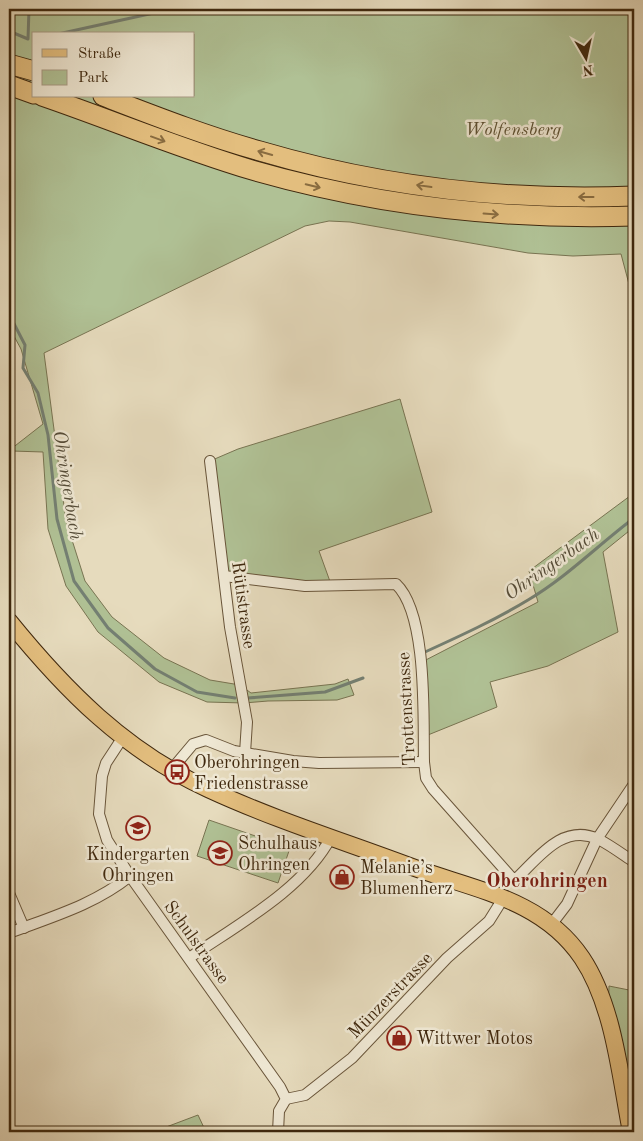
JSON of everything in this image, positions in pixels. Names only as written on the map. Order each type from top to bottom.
[{"type":"highway","points":[[9,58],[31,70]]},
{"type":"highway","points":[[9,64],[31,70]]},
{"type":"highway","points":[[9,85],[32,93]]},
{"type":"highway","points":[[48,98],[224,162],[348,194],[489,214],[556,217],[634,216]]},
{"type":"highway","points":[[108,98],[230,143],[287,159],[374,178],[491,194],[579,197],[634,196]]},
{"type":"main road","points":[[9,620],[70,692],[123,737],[207,789],[331,837],[504,897],[528,909],[551,925],[581,957],[597,986],[608,1019],[631,1132]]},
{"type":"street","name":"Rütistrasse","points":[[210,461],[224,576],[247,722],[246,753]]},
{"type":"street","name":"Trottenstrasse","points":[[224,576],[305,586],[396,584],[405,593],[418,635],[424,762],[426,778],[432,789],[512,878],[517,878],[564,837],[582,835],[597,838]]},
{"type":"street","name":"Schulstrasse","points":[[123,737],[106,763],[102,776],[99,814],[107,840],[130,876],[286,1099]]},
{"type":"street","points":[[172,769],[193,744],[206,740],[246,753],[319,763],[424,762]]},
{"type":"street","points":[[551,925],[567,904],[597,838],[634,784]]},
{"type":"street","points":[[189,958],[271,901],[299,878],[322,855],[331,837]]},
{"type":"street","points":[[597,838],[634,862]]},
{"type":"street","points":[[9,933],[91,902],[109,892],[130,876]]},
{"type":"street","points":[[9,892],[24,928]]},
{"type":"street","name":"Münzerstrasse","points":[[286,1099],[305,1095],[352,1058],[447,958],[489,921],[504,897]]},
{"type":"street","points":[[278,1132],[279,1111],[286,1099]]},
{"type":"green space","name":"Wolfensberg","points":[[9,9],[634,9],[634,303],[621,254],[573,256],[528,253],[350,222],[329,221],[305,226],[44,353],[66,521],[85,581],[112,617],[164,658],[210,680],[240,685],[251,693],[335,684],[348,679],[354,695],[337,700],[244,703],[207,702],[159,682],[98,632],[66,586],[48,529],[43,452],[12,451],[11,449],[43,424],[21,349],[9,327]]},
{"type":"green space","points":[[400,399],[432,512],[319,551],[332,587],[224,576],[210,461],[238,449]]},
{"type":"green space","points":[[634,493],[634,527],[603,552],[618,632],[548,666],[490,682],[497,707],[423,737],[420,663],[538,602],[529,571]]},
{"type":"green space","points":[[209,820],[290,848],[278,883],[197,856]]},
{"type":"green space","points":[[609,986],[634,991],[634,1132],[608,1019]]},
{"type":"green space","points":[[198,1115],[206,1132],[153,1132]]},
{"type":"waterway","points":[[9,31],[28,39],[29,9]]},
{"type":"waterway","points":[[67,32],[172,9]]},
{"type":"waterway","name":"Ohringerbach","points":[[9,314],[25,345],[23,368],[38,393],[48,435],[57,519],[74,581],[108,628],[155,669],[197,692],[235,698]]},
{"type":"waterway","name":"Ohringerbach","points":[[425,652],[490,621],[542,591],[634,518]]},
{"type":"waterway","name":"Ohringerbach","points":[[248,698],[325,692],[363,678]]},
{"type":"place","name":"Oberohringen Friedenstrasse","points":[[177,772]]},
{"type":"place","name":"Kindergarten Ohringen","points":[[138,828]]},
{"type":"place","name":"Schulhaus Ohringen","points":[[220,853]]},
{"type":"place","name":"Melanie’s Blumenherz","points":[[342,877]]},
{"type":"place","name":"Wittwer Motos","points":[[399,1038]]},
{"type":"district","name":"Oberohringen","points":[[547,880]]}]
